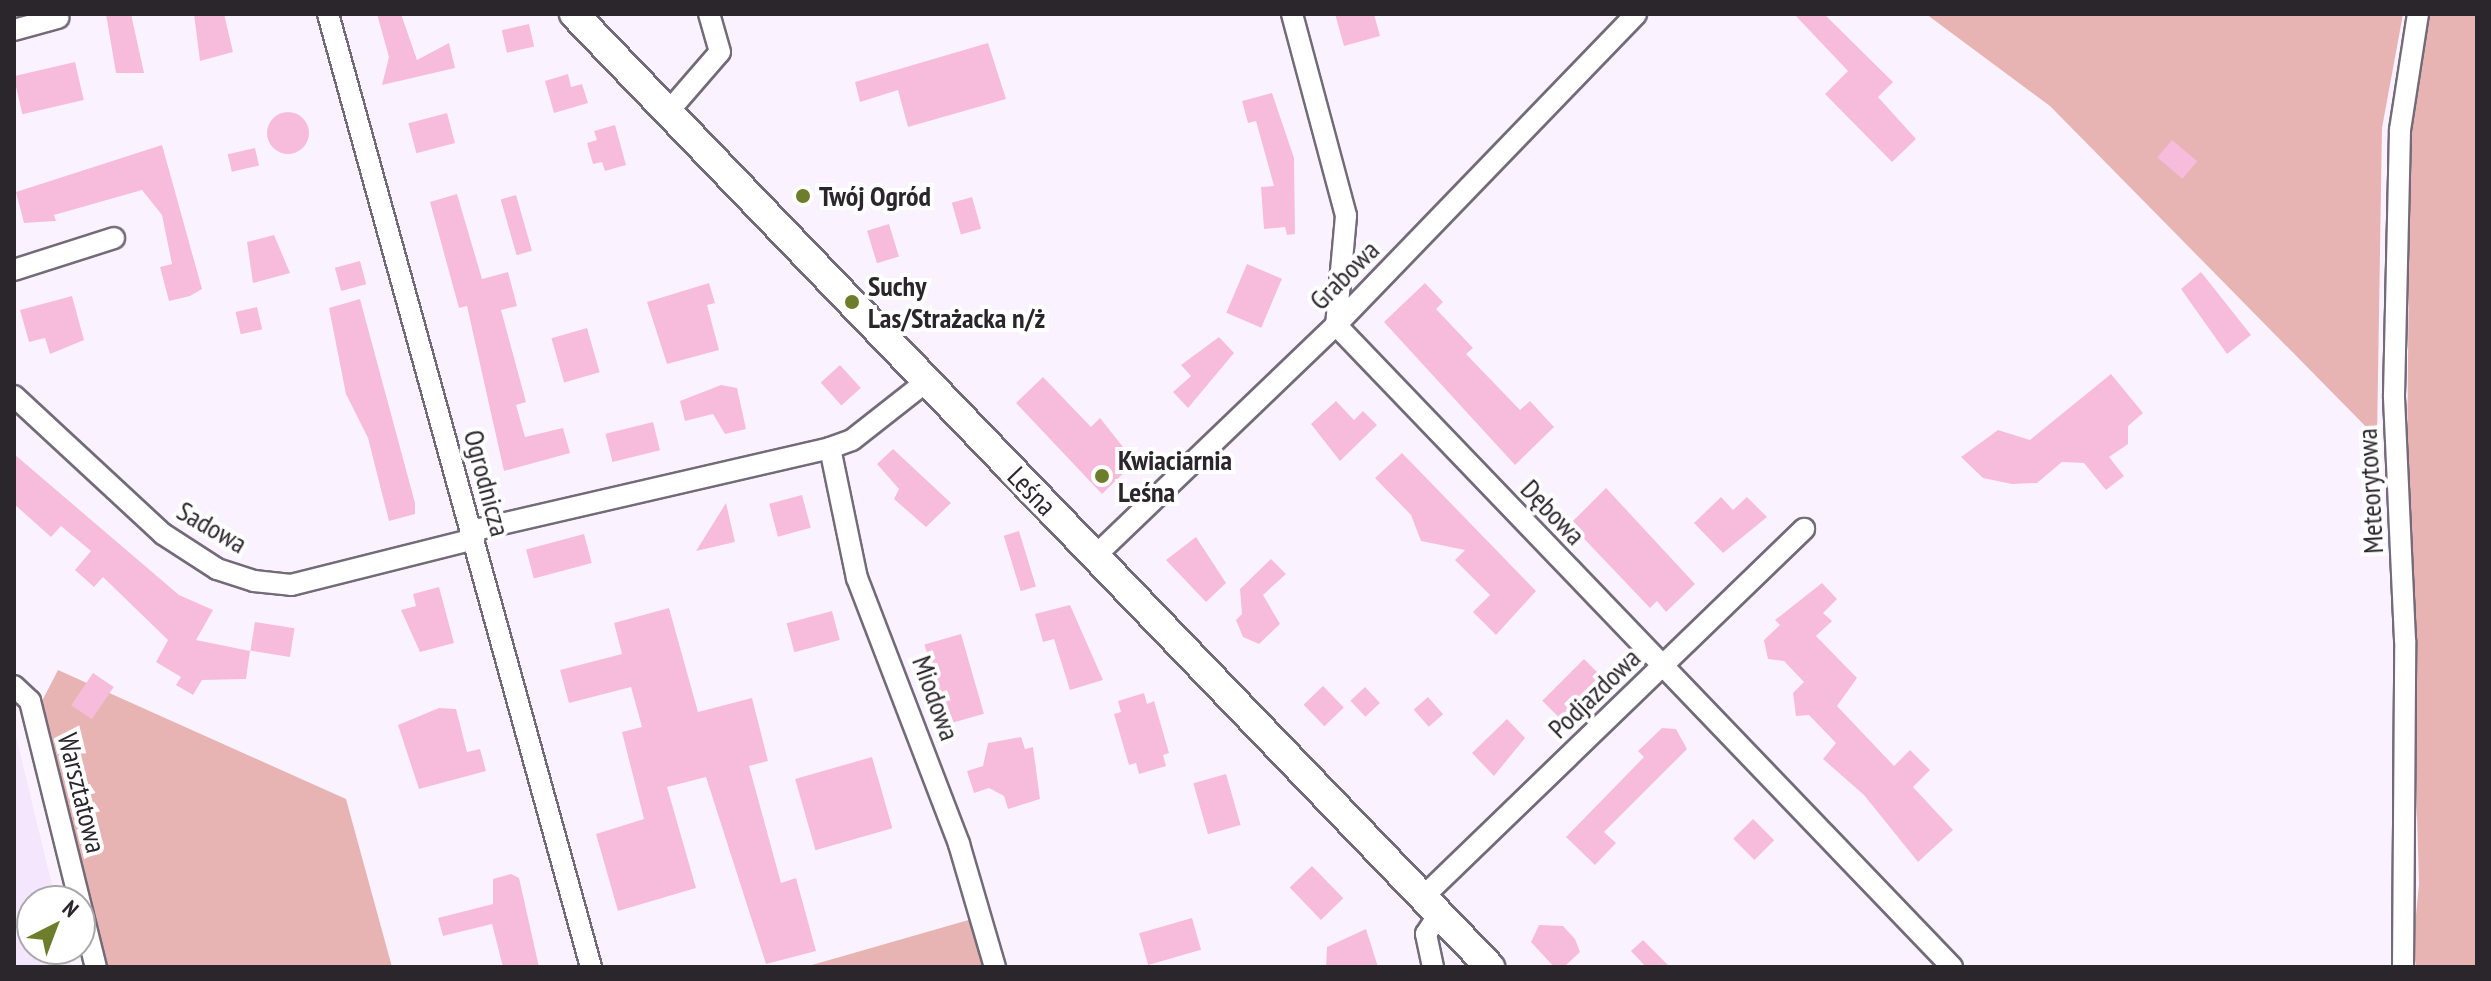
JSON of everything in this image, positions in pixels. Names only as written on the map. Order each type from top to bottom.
[{"type":"street","name":"Ogrodnicza","points":[[328,14],[591,967]]},
{"type":"street","name":"Leśna","points":[[574,14],[1490,967]]},
{"type":"street","points":[[668,112],[720,52],[709,14]]},
{"type":"street","points":[[1292,14],[1346,216],[1336,325]]},
{"type":"street","name":"Meteorytowa","points":[[2403,967],[2405,640],[2394,395],[2400,130],[2418,14]]},
{"type":"street","points":[[14,30],[58,18]]},
{"type":"street","name":"Grabowa","points":[[1095,556],[1336,325],[1625,18]]},
{"type":"street","points":[[14,270],[114,238]]},
{"type":"street","name":"Dębowa","points":[[1336,325],[1952,967]]},
{"type":"street","name":"Sadowa","points":[[14,396],[163,534],[217,569],[254,581],[291,585],[473,535],[830,448],[852,440],[927,381]]},
{"type":"street","name":"Miodowa","points":[[830,448],[857,578],[959,844],[995,967]]},
{"type":"street","name":"Podjazdowa","points":[[1431,906],[1662,666],[1804,529]]},
{"type":"street","name":"Warsztatowa","points":[[14,686],[30,701],[96,967]]},
{"type":"street","points":[[1431,906],[1426,934],[1433,967]]},
{"type":"shaded area","points":[[1926,14],[2403,14],[2382,128],[2377,438],[2050,106]]},
{"type":"shaded area","points":[[2427,14],[2477,14],[2477,967],[2416,967],[2413,945],[2419,884],[2407,467],[2410,144]]},
{"type":"shaded area","points":[[58,670],[346,799],[392,967],[105,967],[96,929],[96,885],[86,885],[42,701]]},
{"type":"shaded area","points":[[14,728],[52,885],[16,885],[16,965],[72,967],[14,967]]},
{"type":"shaded area","points":[[972,919],[986,967],[805,967]]},
{"type":"building","points":[[106,14],[131,14],[144,73],[116,73]]},
{"type":"building","points":[[194,14],[224,14],[233,52],[200,61]]},
{"type":"building","points":[[377,14],[401,14],[417,60],[449,43],[455,68],[382,85],[389,57]]},
{"type":"building","points":[[1335,14],[1374,14],[1380,36],[1344,46]]},
{"type":"building","points":[[1794,14],[1824,14],[1893,82],[1878,97],[1916,139],[1892,162],[1825,94],[1848,71]]},
{"type":"building","points":[[529,24],[534,46],[507,53],[502,30]]},
{"type":"building","points":[[988,43],[1006,99],[908,127],[898,90],[860,102],[855,82]]},
{"type":"building","points":[[75,62],[84,100],[22,114],[14,76]]},
{"type":"building","points":[[568,74],[571,87],[582,84],[588,103],[554,113],[545,81]]},
{"type":"building","points":[[1272,93],[1294,158],[1295,234],[1287,235],[1285,227],[1264,229],[1261,187],[1274,186],[1256,121],[1248,123],[1242,101]]},
{"type":"building","points":[[288,112],[303,118],[309,133],[303,148],[288,154],[273,148],[267,133],[273,118]]},
{"type":"building","points":[[447,113],[455,143],[416,153],[408,123]]},
{"type":"building","points":[[615,125],[626,165],[605,171],[602,162],[593,164],[587,143],[597,140],[594,131]]},
{"type":"building","points":[[2172,140],[2197,161],[2182,179],[2157,158]]},
{"type":"building","points":[[162,145],[202,289],[190,296],[169,301],[160,267],[172,264],[162,215],[142,190],[54,215],[56,221],[24,223],[16,192]]},
{"type":"building","points":[[255,148],[259,166],[232,172],[228,154]]},
{"type":"building","points":[[457,194],[482,279],[508,272],[517,306],[501,310],[526,402],[516,405],[525,437],[563,428],[570,453],[504,471],[467,306],[459,308],[430,202]]},
{"type":"building","points":[[516,195],[532,251],[517,255],[501,199]]},
{"type":"building","points":[[972,197],[981,229],[961,235],[952,203]]},
{"type":"building","points":[[889,224],[899,257],[877,263],[867,231]]},
{"type":"building","points":[[274,235],[290,273],[253,283],[247,242]]},
{"type":"building","points":[[360,261],[366,284],[341,291],[335,268]]},
{"type":"building","points":[[1247,264],[1282,279],[1261,328],[1226,313]]},
{"type":"building","points":[[2201,272],[2251,335],[2227,354],[2181,289]]},
{"type":"building","points":[[709,283],[715,303],[707,305],[719,350],[667,364],[647,302]]},
{"type":"building","points":[[1425,283],[1443,302],[1436,309],[1473,348],[1466,354],[1520,410],[1530,401],[1554,427],[1515,465],[1384,322]]},
{"type":"building","points":[[72,296],[84,340],[50,354],[45,338],[29,342],[20,310]]},
{"type":"building","points":[[360,299],[415,503],[415,514],[389,521],[368,438],[346,394],[329,308]]},
{"type":"building","points":[[257,307],[262,329],[241,334],[236,312]]},
{"type":"building","points":[[587,328],[600,372],[564,382],[551,338]]},
{"type":"building","points":[[1219,337],[1234,353],[1188,408],[1173,392],[1191,376],[1181,365]]},
{"type":"building","points":[[840,365],[861,388],[841,405],[821,382]]},
{"type":"building","points":[[2111,374],[2143,413],[2128,426],[2128,444],[2109,457],[2124,476],[2106,490],[2084,463],[2062,462],[2037,483],[2012,484],[1983,478],[1961,457],[1998,430],[2030,440]]},
{"type":"building","points":[[1043,377],[1091,427],[1100,418],[1135,462],[1102,494],[1016,403]]},
{"type":"building","points":[[721,385],[737,388],[746,429],[725,434],[713,414],[685,421],[680,401]]},
{"type":"building","points":[[1336,401],[1354,420],[1363,411],[1377,425],[1340,461],[1311,424]]},
{"type":"building","points":[[653,422],[660,450],[612,462],[605,434]]},
{"type":"building","points":[[893,449],[951,503],[926,527],[894,499],[899,489],[877,464]]},
{"type":"building","points":[[1402,453],[1536,591],[1496,635],[1473,612],[1490,595],[1455,560],[1465,550],[1421,541],[1411,515],[1375,478]]},
{"type":"building","points":[[14,454],[179,595],[213,610],[196,640],[250,651],[246,679],[202,680],[193,695],[176,685],[181,677],[156,662],[168,640],[103,577],[94,587],[75,570],[91,551],[61,526],[51,537],[14,504]]},
{"type":"building","points":[[1606,488],[1695,584],[1666,612],[1657,601],[1650,608],[1570,524]]},
{"type":"building","points":[[802,495],[811,528],[778,537],[769,504]]},
{"type":"building","points":[[1721,497],[1733,510],[1747,497],[1767,517],[1723,553],[1694,523]]},
{"type":"building","points":[[726,503],[735,542],[696,551]]},
{"type":"building","points":[[1019,531],[1036,586],[1021,591],[1004,536]]},
{"type":"building","points":[[584,534],[592,563],[534,579],[526,550]]},
{"type":"building","points":[[1196,537],[1226,583],[1206,602],[1166,560]]},
{"type":"building","points":[[1271,559],[1286,574],[1263,595],[1280,624],[1259,644],[1243,637],[1236,620],[1242,614],[1240,589]]},
{"type":"building","points":[[1822,583],[1837,599],[1823,613],[1832,621],[1816,636],[1857,678],[1837,706],[1894,766],[1910,750],[1930,770],[1913,787],[1953,830],[1918,862],[1864,795],[1823,759],[1836,743],[1809,715],[1796,716],[1793,693],[1804,682],[1784,661],[1768,659],[1764,640],[1780,625],[1775,620]]},
{"type":"building","points":[[439,587],[454,643],[420,652],[401,610],[416,606],[413,594]]},
{"type":"building","points":[[1070,605],[1103,680],[1070,690],[1054,639],[1043,642],[1035,614]]},
{"type":"building","points":[[669,608],[698,712],[752,698],[768,761],[749,766],[781,883],[796,878],[816,951],[766,964],[706,777],[667,787],[696,888],[618,911],[596,834],[644,819],[622,732],[642,727],[631,687],[569,703],[560,670],[622,654],[614,623]]},
{"type":"building","points":[[832,611],[840,640],[794,652],[787,623]]},
{"type":"building","points":[[255,622],[295,628],[290,657],[250,651]]},
{"type":"building","points":[[961,634],[984,714],[947,724],[924,644]]},
{"type":"building","points":[[1584,659],[1603,678],[1561,720],[1542,701]]},
{"type":"building","points":[[93,673],[114,687],[92,719],[71,705]]},
{"type":"building","points":[[1323,686],[1344,708],[1324,726],[1304,705]]},
{"type":"building","points":[[1365,687],[1380,703],[1365,717],[1350,701]]},
{"type":"building","points":[[1144,693],[1147,704],[1154,701],[1169,753],[1163,755],[1166,766],[1139,774],[1136,763],[1129,765],[1114,714],[1121,712],[1118,701]]},
{"type":"building","points":[[1428,697],[1443,714],[1429,727],[1414,709]]},
{"type":"building","points":[[439,708],[456,709],[467,752],[480,749],[486,771],[419,789],[398,725]]},
{"type":"building","points":[[1507,719],[1525,738],[1494,776],[1472,753]]},
{"type":"building","points":[[1662,728],[1676,729],[1687,749],[1604,832],[1616,843],[1595,865],[1566,837],[1644,757],[1638,751]]},
{"type":"building","points":[[1021,737],[1025,749],[1033,747],[1040,799],[1008,809],[1004,796],[989,788],[974,793],[967,771],[983,766],[988,743]]},
{"type":"building","points":[[872,757],[892,828],[815,850],[795,779]]},
{"type":"building","points":[[1226,774],[1241,825],[1208,834],[1193,783]]},
{"type":"building","points":[[1753,819],[1774,840],[1754,860],[1733,839]]},
{"type":"building","points":[[1312,866],[1343,898],[1321,920],[1290,888]]},
{"type":"building","points":[[511,874],[519,878],[539,967],[503,967],[492,924],[443,936],[438,918],[493,904],[493,879]]},
{"type":"building","points":[[1192,918],[1201,950],[1148,965],[1139,933]]},
{"type":"building","points":[[1539,925],[1563,926],[1575,939],[1580,952],[1564,967],[1554,967],[1531,942]]},
{"type":"building","points":[[1366,929],[1378,967],[1326,967],[1327,947]]},
{"type":"building","points":[[1643,940],[1670,967],[1646,967],[1631,951]]},
{"type":"place","name":"Twój Ogród","points":[[803,196]]},
{"type":"place","name":"Suchy Las/Strażacka n/ż","points":[[852,302]]},
{"type":"place","name":"Kwiaciarnia Leśna","points":[[1102,476]]}]
